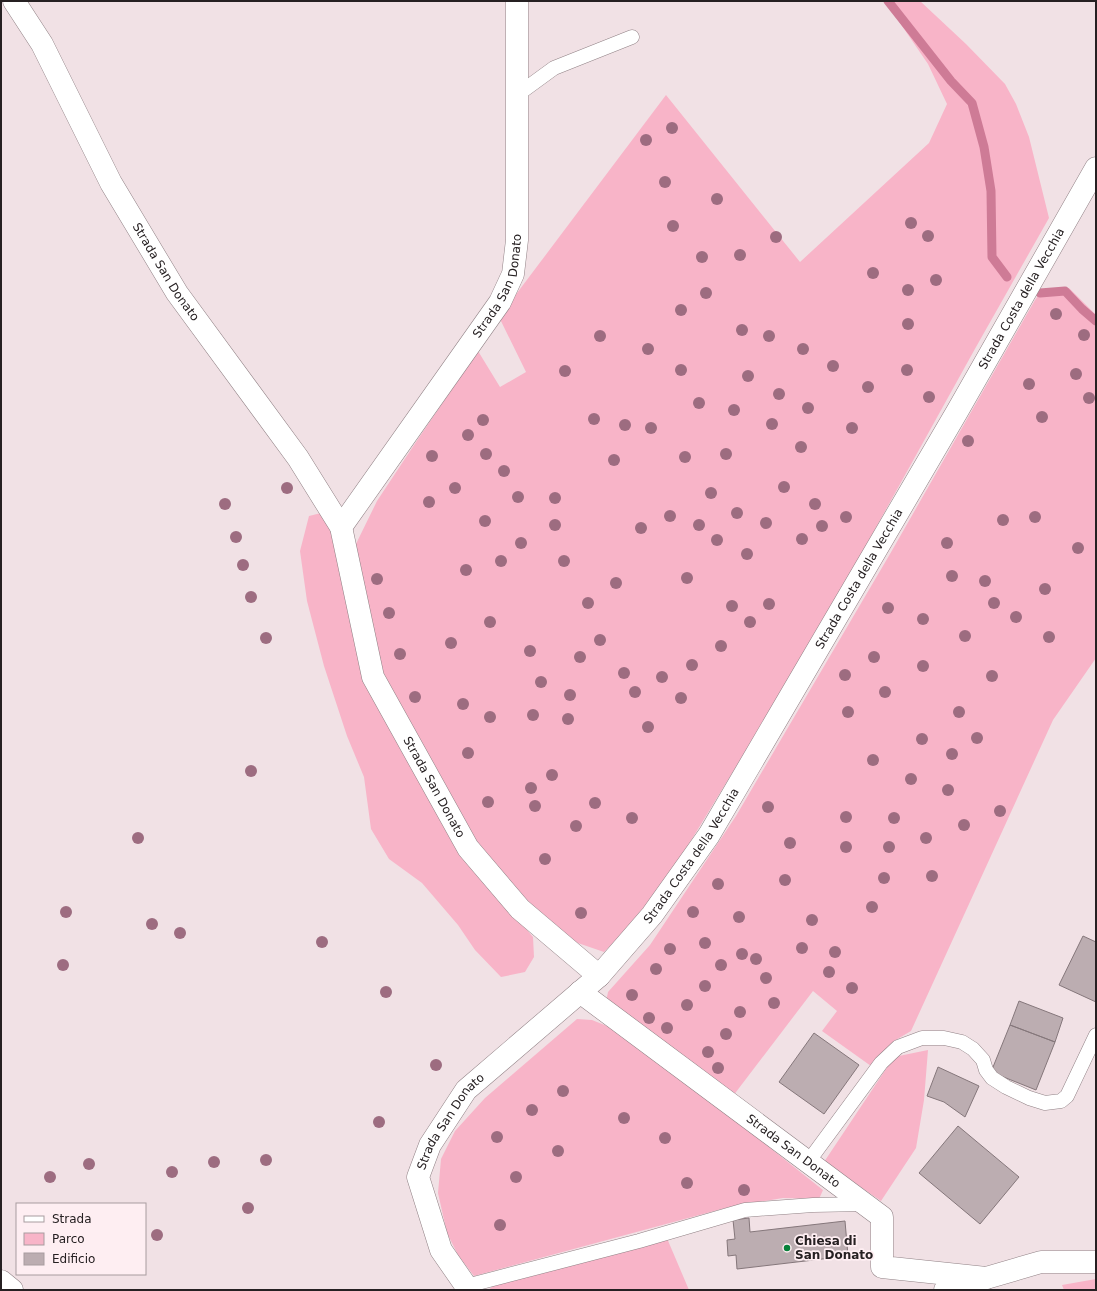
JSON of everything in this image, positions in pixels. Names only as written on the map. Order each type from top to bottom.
[{"type":"street","name":"Strada San Donato","points":[[14,1],[42,44],[111,183],[177,293],[298,458],[341,527],[373,677],[468,848],[520,909],[599,976],[466,1090],[430,1146],[418,1177],[441,1250],[464,1289]]},
{"type":"street","name":"Strada San Donato","points":[[341,527],[500,302],[513,274],[517,240],[517,1]]},
{"type":"street","name":"Strada Costa della Vecchia","points":[[599,976],[652,915],[709,835],[954,417],[1096,168]]},
{"type":"street","name":"Strada San Donato","points":[[580,992],[882,1217],[882,1267],[986,1278]]},
{"type":"street","name":"Strada San Donato","points":[[945,1290],[1041,1262],[1096,1262]]},
{"type":"street","points":[[1,1281],[12,1290]]},
{"type":"lane","points":[[517,95],[554,68],[632,37]]},
{"type":"lane","points":[[808,1162],[881,1063],[898,1047],[922,1038],[944,1038],[962,1042],[983,1060],[986,1070],[992,1078],[1006,1087],[1045,1103],[1060,1100],[1067,1096],[1096,1035]]},
{"type":"lane","points":[[464,1289],[745,1210],[813,1205],[865,1204]]},
{"type":"green space","points":[[885,1],[920,1],[966,44],[1005,84],[1016,104],[1029,137],[1049,218],[833,605],[773,706],[673,870],[629,927],[604,952],[572,941],[526,910],[473,845],[387,686],[363,610],[354,548],[377,501],[478,351],[500,387],[526,372],[499,317],[666,95],[800,262],[929,143],[947,104],[928,64]]},
{"type":"green space","points":[[1069,288],[1096,315],[1096,658],[1053,720],[911,1031],[894,1041],[871,1066],[822,1031],[837,1011],[813,991],[733,1096],[606,1002],[608,992],[650,945],[736,816],[890,554],[1035,300],[1043,289]]},
{"type":"green space","points":[[321,513],[337,538],[361,662],[481,875],[533,937],[534,957],[525,972],[501,977],[475,950],[458,925],[422,883],[389,859],[371,829],[364,777],[347,736],[324,666],[307,601],[300,551],[309,516]]},
{"type":"green space","points":[[577,1019],[592,1020],[612,1028],[653,1055],[823,1190],[819,1199],[783,1198],[729,1207],[474,1276],[458,1255],[447,1233],[438,1193],[441,1159],[455,1131],[485,1098]]},
{"type":"green space","points":[[928,1050],[924,1100],[916,1148],[881,1201],[824,1162],[894,1057]]},
{"type":"green space","points":[[666,1236],[689,1290],[489,1290],[494,1284]]},
{"type":"green space","points":[[1096,1279],[1096,1290],[1064,1290],[1062,1285]]},
{"type":"building","points":[[1083,936],[1096,942],[1096,1002],[1059,985]]},
{"type":"building","points":[[1019,1001],[1063,1018],[1055,1042],[1010,1025]]},
{"type":"building","points":[[1010,1025],[1055,1042],[1036,1090],[991,1072]]},
{"type":"building","points":[[814,1033],[859,1065],[824,1114],[779,1082]]},
{"type":"building","points":[[938,1067],[979,1086],[965,1117],[944,1102],[927,1096]]},
{"type":"building","points":[[958,1126],[1019,1177],[980,1224],[919,1173]]},
{"type":"building","name":"Chiesa di San Donato","points":[[749,1218],[750,1232],[845,1221],[848,1256],[737,1269],[736,1255],[728,1256],[727,1240],[735,1239],[733,1220]]},
{"type":"waterway","points":[[888,1],[951,81],[972,103],[984,147],[991,191],[992,257],[1007,277]]},
{"type":"waterway","points":[[1040,293],[1065,291],[1096,321]]},
{"type":"place","name":"Chiesa di San Donato","points":[[787,1248]]}]
